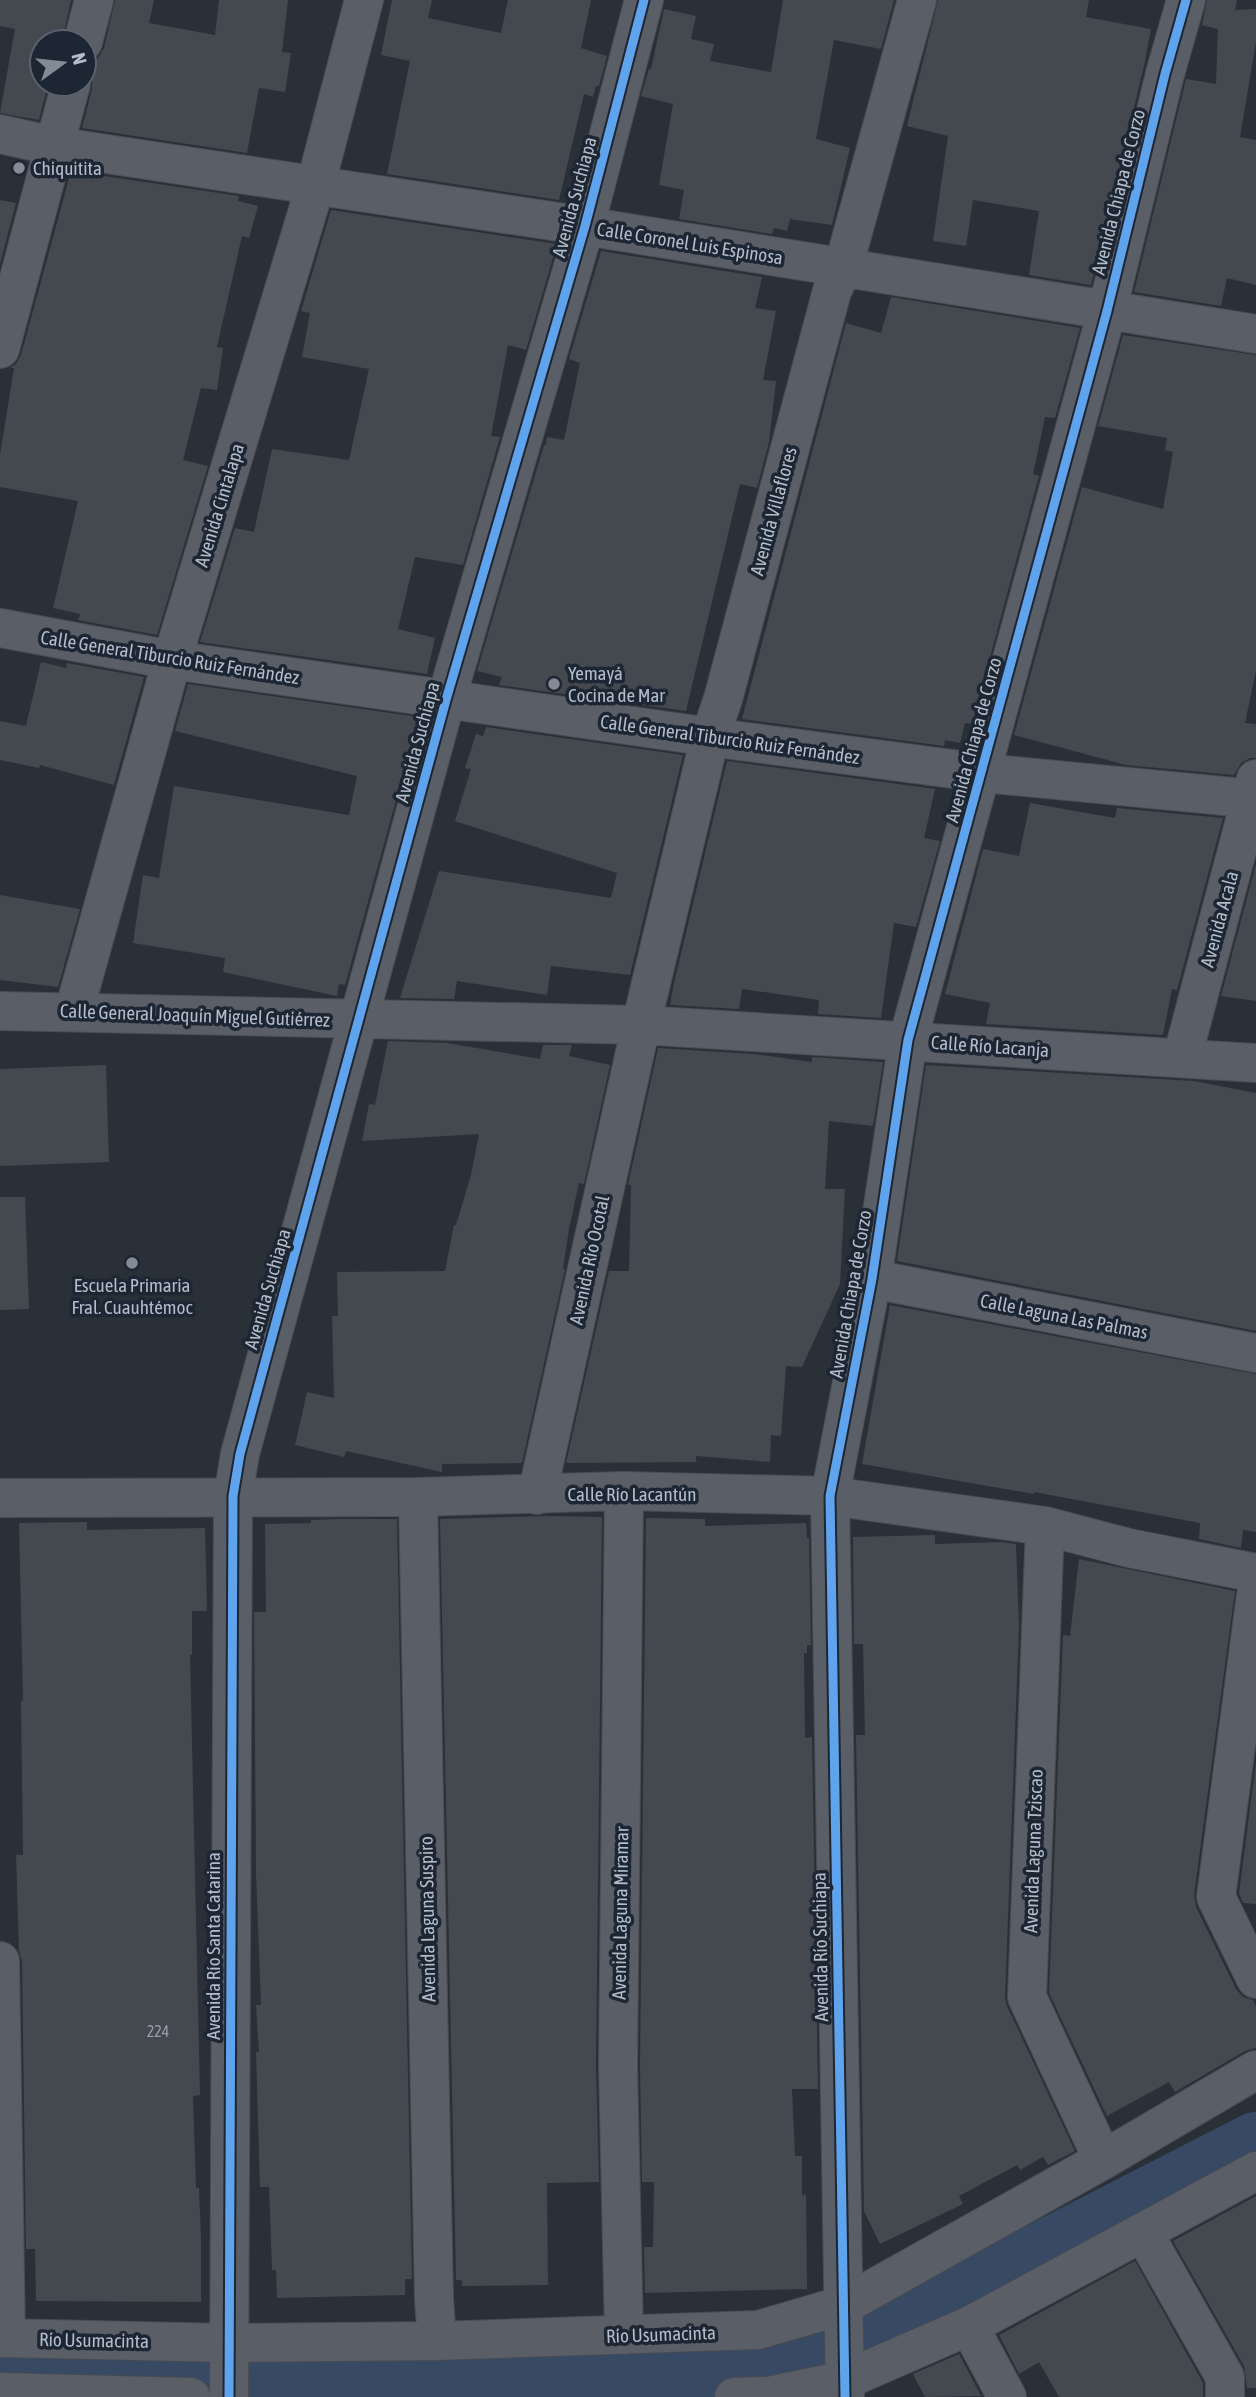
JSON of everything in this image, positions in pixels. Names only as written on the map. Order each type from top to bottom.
[{"type":"street","points":[[87,28],[94,0]]},
{"type":"street","name":"Avenida Cintalapa","points":[[74,1011],[172,660],[315,187],[364,0]]},
{"type":"street","name":"Avenida Suchiapa","points":[[233,1496],[240,1454],[446,700],[585,226],[644,0]]},
{"type":"street","name":"Avenida Villaflores","points":[[641,1025],[710,737],[723,699],[832,291],[843,268],[916,0]]},
{"type":"street","name":"Avenida Chiapa de Corzo","points":[[830,1496],[872,1279],[908,1040],[1107,311],[1165,74],[1186,0]]},
{"type":"street","points":[[0,349],[67,98]]},
{"type":"street","name":"Calle Coronel Luis Espinosa","points":[[0,134],[54,146],[585,226],[1256,334]]},
{"type":"street","name":"Calle General Tiburcio Ruiz Fernández","points":[[0,628],[172,660],[983,773],[1255,792]]},
{"type":"street","name":"Avenida Acala","points":[[1182,1058],[1255,792]]},
{"type":"street","name":"Calle General Joaquín Miguel Gutiérrez","points":[[0,1011],[641,1025]]},
{"type":"street","name":"Calle Río Lacanja","points":[[641,1025],[1256,1063]]},
{"type":"street","name":"Avenida Río Ocotal","points":[[537,1495],[641,1025]]},
{"type":"street","name":"Calle Laguna Las Palmas","points":[[872,1279],[1256,1353]]},
{"type":"street","name":"Calle Río Lacantún","points":[[0,1498],[418,1497],[624,1491],[830,1496],[1045,1526],[1129,1548],[1256,1573]]},
{"type":"street","name":"Avenida Laguna Miramar","points":[[624,1491],[618,2065],[624,2335]]},
{"type":"street","name":"Avenida Río Santa Catarina","points":[[229,2397],[233,1496]]},
{"type":"street","name":"Avenida Río Suchiapa","points":[[830,1496],[844,2356]]},
{"type":"street","name":"Avenida Laguna Suspiro","points":[[418,1497],[433,2285],[437,2341]]},
{"type":"street","name":"Avenida Laguna Tziscao","points":[[1045,1526],[1027,1997],[1103,2160]]},
{"type":"street","points":[[1256,1595],[1216,1897],[1256,1979]]},
{"type":"street","points":[[0,1961],[3,2338]]},
{"type":"street","name":"Río Usumacinta","points":[[733,2397],[768,2396],[844,2356],[1103,2160],[1256,2070]]},
{"type":"street","name":"Río Usumacinta","points":[[3,2338],[229,2343],[437,2341],[758,2330],[844,2356],[969,2326],[1256,2171]]},
{"type":"street","points":[[1143,2232],[1225,2377],[1225,2397]]},
{"type":"street","points":[[969,2326],[1007,2397]]},
{"type":"street","points":[[0,2392],[191,2397]]},
{"type":"building","points":[[0,0],[71,0],[65,28],[28,28],[28,98],[44,98],[39,120],[0,113],[15,29],[0,26]]},
{"type":"building","points":[[115,0],[154,0],[149,23],[215,35],[219,0],[288,0],[282,52],[291,53],[285,92],[259,88],[247,153],[82,128],[90,98],[98,98],[98,58],[104,48]]},
{"type":"building","points":[[392,0],[432,0],[428,18],[501,33],[508,0],[591,0],[581,48],[607,56],[599,86],[596,86],[593,97],[584,94],[559,200],[387,174],[410,61],[381,55]]},
{"type":"building","points":[[783,0],[894,0],[881,49],[834,40],[816,139],[850,148],[832,225],[790,219],[787,231],[774,228],[772,234],[679,219],[684,190],[659,185],[673,104],[641,96],[651,69],[664,9],[696,16],[691,39],[714,44],[710,61],[771,72]]},
{"type":"building","points":[[938,0],[1089,0],[1086,17],[1151,29],[1091,285],[1029,275],[1039,211],[973,200],[966,246],[933,241],[948,136],[907,126]]},
{"type":"building","points":[[1207,0],[1237,0],[1235,10],[1256,9],[1256,42],[1240,137],[1256,140],[1256,285],[1227,278],[1221,306],[1134,292],[1186,79],[1216,84],[1218,29],[1202,25]]},
{"type":"building","points":[[71,171],[239,196],[238,201],[258,206],[249,238],[242,236],[217,347],[223,348],[217,390],[201,388],[183,460],[208,466],[157,635],[78,620],[80,614],[53,608],[78,501],[0,487],[0,455],[14,368],[10,368],[21,355]]},
{"type":"building","points":[[0,200],[16,203],[0,264]]},
{"type":"building","points":[[331,210],[557,244],[526,350],[508,345],[491,436],[500,437],[463,565],[415,557],[398,629],[435,638],[427,674],[200,642],[235,528],[254,532],[272,449],[349,460],[369,369],[302,357],[310,313],[301,311]]},
{"type":"building","points":[[601,251],[762,277],[755,308],[776,311],[763,380],[776,381],[769,442],[757,488],[740,484],[686,711],[499,685],[502,677],[477,671],[547,437],[564,440],[580,363],[569,359]]},
{"type":"building","points":[[891,297],[1080,328],[1055,418],[1045,417],[1033,474],[1039,476],[972,724],[965,723],[960,743],[945,740],[944,746],[742,719],[846,323],[881,333]]},
{"type":"building","points":[[1123,335],[1256,355],[1256,671],[1245,723],[1256,724],[1256,758],[1241,763],[1234,775],[1126,765],[1014,735],[1082,487],[1163,509],[1173,452],[1165,450],[1167,438],[1098,426]]},
{"type":"building","points":[[41,662],[66,668],[67,663],[144,677],[114,785],[40,765],[39,768],[0,760],[0,721],[26,726]]},
{"type":"building","points":[[188,684],[419,717],[345,985],[339,984],[337,996],[223,972],[225,958],[133,943],[143,875],[159,878],[174,786],[349,815],[357,776],[175,731]]},
{"type":"building","points":[[486,727],[683,755],[630,975],[551,966],[547,995],[457,981],[454,999],[400,998],[439,871],[611,898],[617,873],[455,821],[471,769],[465,768],[476,734],[483,736]]},
{"type":"building","points":[[727,761],[935,789],[924,838],[940,841],[916,927],[894,923],[881,1018],[818,1014],[819,1000],[742,989],[739,1009],[670,1005]]},
{"type":"building","points":[[1030,803],[1115,818],[1117,808],[1223,818],[1177,990],[1172,989],[1163,1035],[986,1024],[990,1003],[945,994],[983,849],[1019,856]]},
{"type":"building","points":[[1256,864],[1256,1001],[1221,996]]},
{"type":"building","points":[[0,895],[80,909],[58,987],[0,980]]},
{"type":"building","points":[[388,1041],[447,1043],[540,1059],[543,1045],[572,1045],[569,1056],[610,1065],[584,1184],[579,1183],[569,1229],[565,1269],[522,1463],[442,1464],[442,1472],[346,1451],[344,1457],[295,1445],[307,1392],[334,1398],[332,1316],[338,1316],[337,1272],[445,1271],[454,1225],[471,1175],[479,1134],[362,1141],[369,1104],[375,1105]]},
{"type":"building","points":[[658,1048],[754,1054],[812,1062],[812,1057],[883,1062],[873,1126],[829,1121],[825,1189],[845,1189],[840,1284],[802,1367],[786,1366],[781,1436],[771,1435],[770,1462],[696,1456],[696,1462],[566,1463],[609,1271],[629,1271],[631,1185],[628,1185]]},
{"type":"building","points":[[106,1065],[109,1162],[0,1166],[0,1069]]},
{"type":"building","points":[[926,1065],[1194,1081],[1256,1093],[1256,1331],[897,1261]]},
{"type":"building","points":[[0,1197],[25,1197],[29,1309],[0,1310]]},
{"type":"building","points":[[890,1305],[1256,1374],[1256,1532],[1243,1530],[1241,1548],[1199,1539],[1200,1523],[862,1464]]},
{"type":"building","points":[[602,1517],[596,2065],[599,2182],[547,2183],[548,2285],[462,2286],[462,2280],[456,2280],[440,1519]]},
{"type":"building","points":[[646,1518],[705,1519],[705,1526],[806,1523],[809,1538],[811,1645],[807,1645],[807,1653],[804,1653],[805,1738],[812,1737],[818,2089],[792,2089],[795,2156],[802,2156],[802,2196],[806,2194],[807,2289],[645,2293],[644,2247],[653,2247],[654,2182],[642,2182],[640,2065]]},
{"type":"building","points":[[341,1519],[397,1519],[412,2279],[405,2279],[405,2295],[277,2298],[276,2270],[272,2270],[269,2187],[260,2187],[256,2005],[261,2005],[256,1874],[254,1612],[266,1612],[265,1524]]},
{"type":"building","points":[[87,1522],[87,1530],[205,1528],[207,1611],[192,1611],[190,1655],[200,2095],[193,2096],[196,2188],[199,2188],[201,2239],[201,2302],[36,2301],[35,2249],[26,2249],[22,1961],[19,1951],[16,1855],[23,1855],[19,1523]]},
{"type":"building","points":[[935,1535],[935,1544],[1016,1544],[1019,1627],[1005,1997],[1075,2151],[1048,2165],[1043,2157],[1020,2170],[1017,2165],[959,2196],[963,2204],[880,2244],[864,2211],[856,1735],[865,1735],[863,1644],[854,1644],[853,1537]]},
{"type":"building","points":[[1079,1559],[1235,1591],[1194,1895],[1196,1907],[1236,1989],[1243,1997],[1253,2000],[1256,2006],[1256,2048],[1245,2051],[1175,2092],[1169,2082],[1107,2116],[1049,1993],[1063,1635],[1070,1636]]},
{"type":"building","points":[[1256,1762],[1256,1904],[1243,1903],[1239,1893]]},
{"type":"building","points":[[1256,2196],[1256,2388],[1247,2388],[1244,2366],[1173,2241]]},
{"type":"building","points":[[1135,2261],[1203,2383],[1203,2397],[1059,2397],[1039,2362],[1019,2374],[999,2335]]},
{"type":"building","points":[[959,2354],[981,2396],[925,2397],[913,2374]]},
{"type":"waterway","points":[[240,2370],[793,2370],[870,2343],[1256,2145]]},
{"type":"waterway","points":[[0,2366],[192,2370]]},
{"type":"cycle path","points":[[229,2397],[233,1496],[240,1454],[446,700],[585,226],[644,0]]},
{"type":"cycle path","points":[[845,2397],[830,1496],[872,1279],[908,1040],[1107,311],[1165,74],[1186,0]]},
{"type":"place","name":"Chiquitita","points":[[19,168]]},
{"type":"place","name":"Yemayá Cocina de Mar","points":[[554,684]]},
{"type":"place","name":"Escuela Primaria Fral. Cuauhtémoc","points":[[132,1263]]}]
